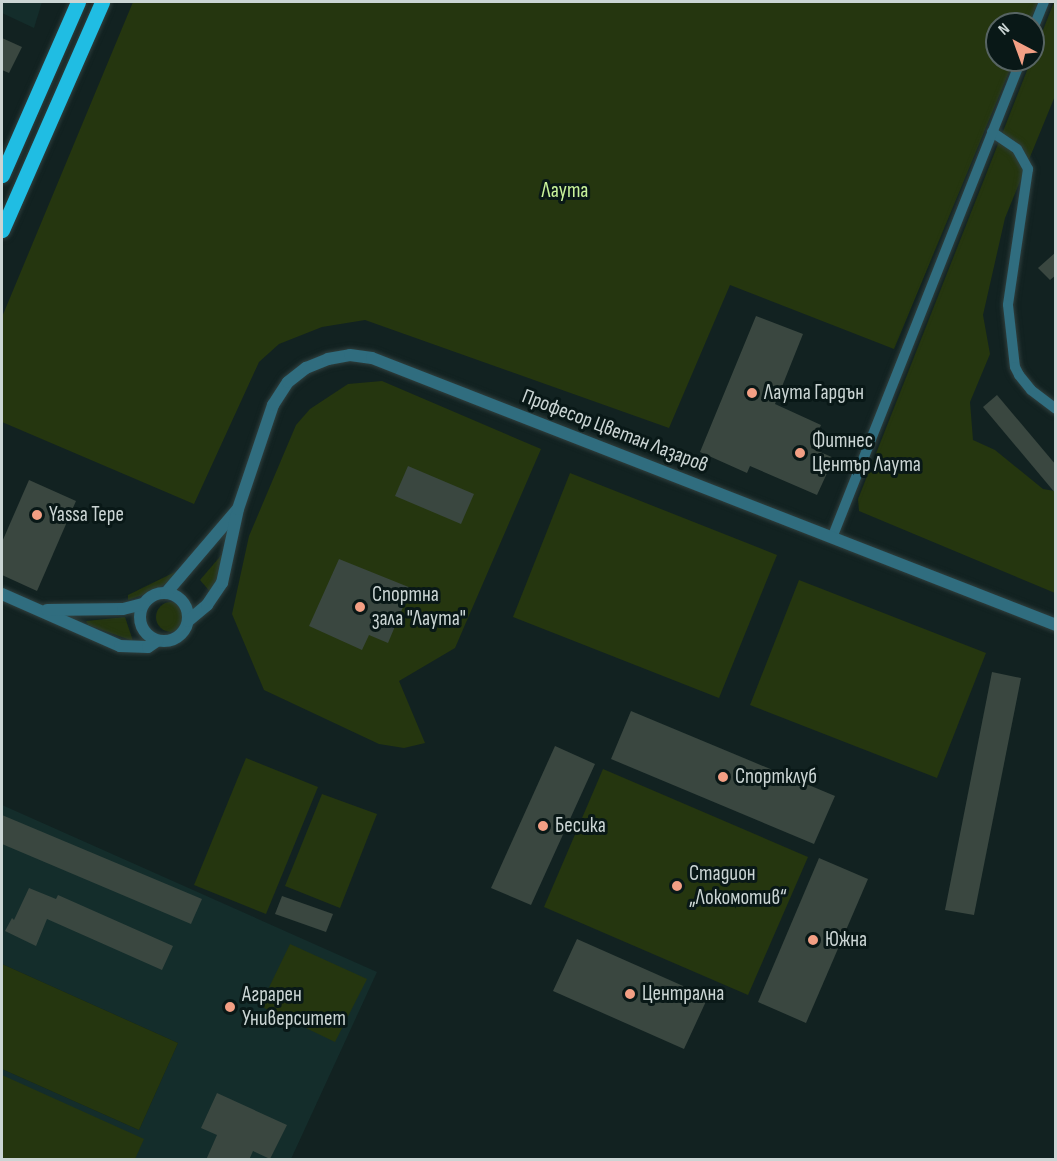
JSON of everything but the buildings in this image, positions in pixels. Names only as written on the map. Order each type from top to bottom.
[{"type":"main road","points":[[2,175],[78,2]]},
{"type":"main road","points":[[2,230],[102,2]]},
{"type":"street","points":[[831,538],[1016,72]]},
{"type":"street","points":[[992,132],[1017,149],[1028,169],[1008,305],[1015,367],[1031,390],[1056,409]]},
{"type":"street","name":"Професор Цветан Лазаров","points":[[188,621],[207,605],[222,584],[238,510],[261,434],[273,405],[288,382],[306,368],[328,359],[350,355],[383,362],[1056,625]]},
{"type":"street","name":"Професор Цветан Лазаров","points":[[166,593],[238,510]]},
{"type":"street","points":[[2,594],[43,610],[120,646],[148,647],[157,641],[175,639],[186,630],[188,621],[183,602],[166,593],[153,595],[143,604],[123,609],[43,610]]},
{"type":"street","points":[[143,604],[141,626],[145,633],[157,641]]},
{"type":"shaded area","points":[[2,2],[42,2],[34,28],[2,13]]},
{"type":"shaded area","name":"Аграрен Университет","points":[[2,805],[377,972],[291,1159],[2,1160],[2,1069],[139,1130],[178,1043],[2,964]]},
{"type":"green space","name":"Лаута","points":[[133,2],[1038,2],[1034,12],[985,12],[985,72],[1009,72],[894,349],[730,285],[669,428],[365,320],[322,327],[279,344],[259,362],[194,504],[2,422],[2,317]]},
{"type":"green space","points":[[1054,2],[1055,96],[1005,218],[983,315],[990,354],[970,402],[973,440],[995,450],[1043,489],[1055,491],[1055,593],[859,511],[858,499],[1026,72],[1045,72],[1045,25]]},
{"type":"green space","points":[[382,381],[541,449],[455,648],[399,681],[425,743],[404,748],[379,744],[264,690],[232,614],[249,536],[296,425],[310,409],[348,384]]},
{"type":"green space","points":[[570,473],[777,555],[719,698],[513,617]]},
{"type":"green space","points":[[224,552],[226,554],[212,594],[200,580]]},
{"type":"green space","points":[[175,572],[180,575],[152,592],[128,600],[128,595]]},
{"type":"green space","points":[[799,580],[986,653],[937,778],[750,705]]},
{"type":"green space","points":[[171,602],[177,603],[185,611],[185,623],[177,631],[171,632],[165,631],[157,623],[156,617],[157,611],[165,603]]},
{"type":"green space","points":[[125,617],[133,641],[88,625],[86,621]]},
{"type":"green space","points":[[246,758],[318,787],[266,914],[194,885]]},
{"type":"green space","points":[[603,769],[808,857],[748,995],[544,907]]},
{"type":"green space","points":[[322,794],[377,814],[340,908],[285,886]]},
{"type":"green space","points":[[290,944],[367,979],[335,1042],[260,1006]]},
{"type":"green space","points":[[2,964],[178,1043],[139,1130],[2,1069]]},
{"type":"green space","points":[[2,1075],[144,1139],[135,1159],[2,1159]]},
{"type":"place","name":"Лаута Гардън","points":[[752,393]]},
{"type":"place","name":"Фитнес Център Лаута","points":[[800,453]]},
{"type":"place","name":"Yassa Tepe","points":[[37,515]]},
{"type":"place","name":"Спортна зала \"Лаута\"","points":[[360,607]]},
{"type":"place","name":"Спортклуб","points":[[723,777]]},
{"type":"place","name":"Бесика","points":[[543,826]]},
{"type":"place","name":"Стадион „Локомотив“","points":[[677,886]]},
{"type":"place","name":"Южна","points":[[813,940]]},
{"type":"place","name":"Централна","points":[[630,994]]},
{"type":"place","name":"Аграрен Университет","points":[[230,1007]]}]
